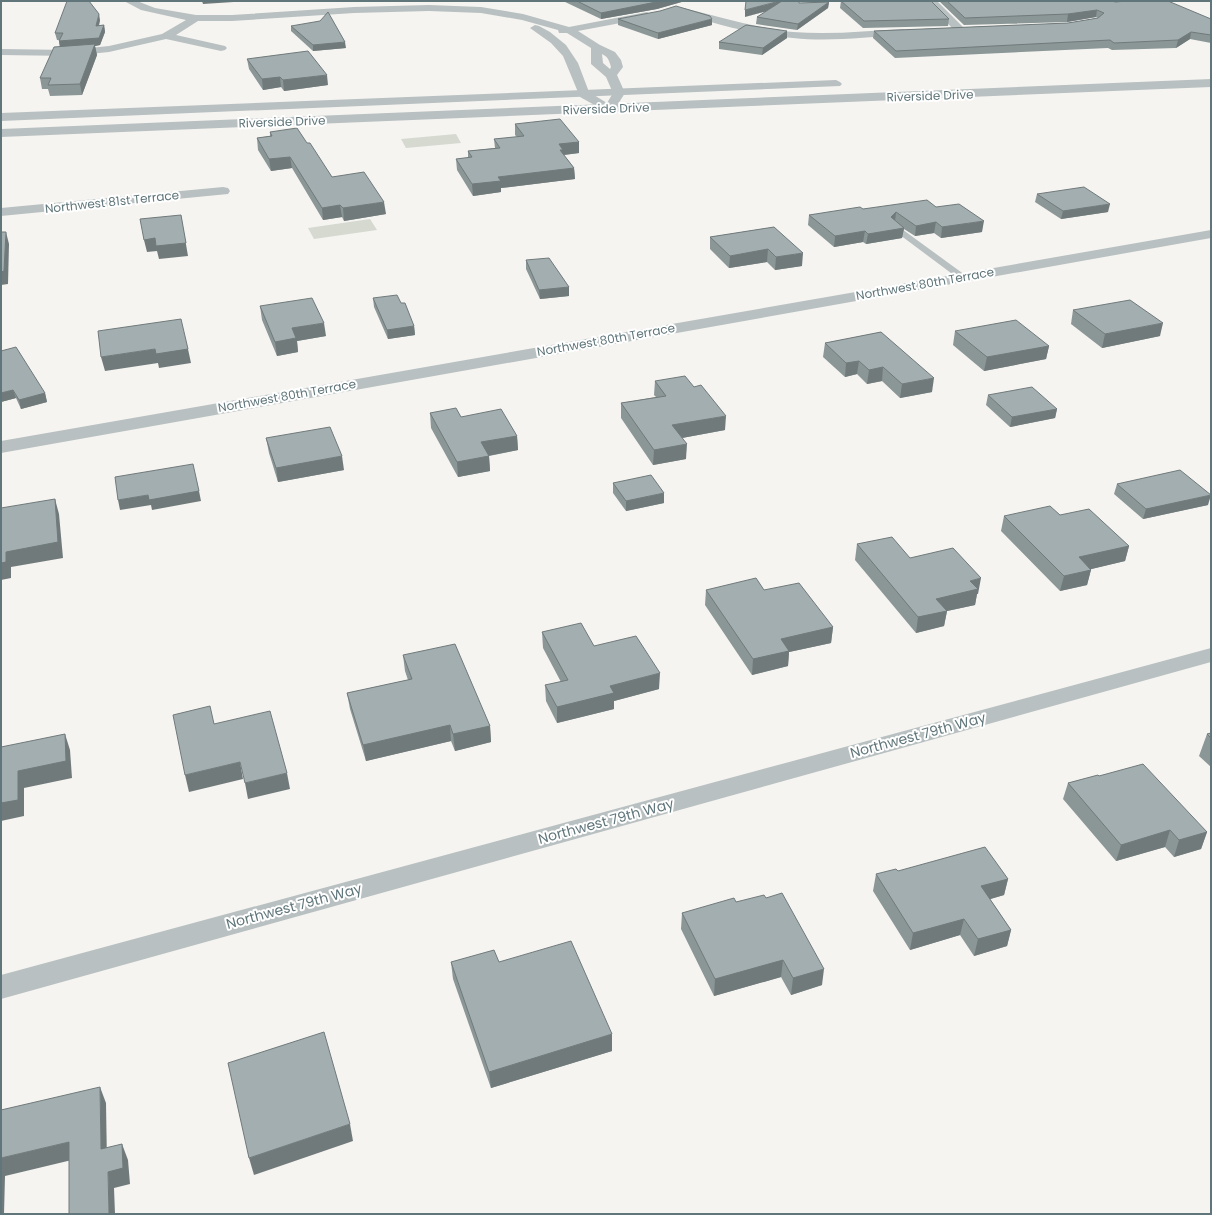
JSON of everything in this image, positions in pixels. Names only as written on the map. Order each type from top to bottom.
[{"type":"street","points":[[129,1],[136,5],[160,12],[196,18],[232,18],[431,4],[481,10],[523,17],[569,30],[596,51],[597,64],[611,75],[619,93],[608,109],[584,94],[578,74],[569,56],[562,45],[548,34],[516,20],[481,10]]},
{"type":"street","points":[[931,1],[963,29],[944,30]]},
{"type":"street","points":[[689,4],[673,9],[728,24],[795,35],[912,32]]},
{"type":"street","points":[[548,34],[659,13]]},
{"type":"street","points":[[1,52],[70,53],[115,48],[166,36],[196,18]]},
{"type":"street","points":[[166,36],[221,48]]},
{"type":"street","points":[[569,56],[596,51]]},
{"type":"street","name":"Riverside Drive","points":[[1,133],[1211,83]]},
{"type":"street","name":"Riverside Drive","points":[[1,117],[847,84]]},
{"type":"street","name":"Northwest 81st Terrace","points":[[1,212],[223,191]]},
{"type":"street","name":"Northwest 80th Terrace","points":[[1,447],[1211,234]]},
{"type":"street","name":"Northwest 79th Way","points":[[1,987],[1211,655]]},
{"type":"lane","points":[[895,227],[962,277]]},
{"type":"shaded area","points":[[456,134],[461,143],[406,148],[401,139]]},
{"type":"shaded area","points":[[370,219],[377,230],[314,239],[308,228]]},
{"type":"building","points":[[67,1],[89,1],[99,14],[96,26],[104,25],[99,38],[59,41],[63,33],[55,33]]},
{"type":"building","points":[[577,1],[661,1],[601,13]]},
{"type":"building","points":[[746,1],[780,1],[745,10]]},
{"type":"building","points":[[782,1],[799,1],[799,3],[829,2],[798,24],[757,17]]},
{"type":"building","points":[[841,1],[931,1],[949,19],[864,21]]},
{"type":"building","points":[[947,1],[1168,1],[1211,19],[1211,35],[1191,32],[1178,40],[1114,43],[1110,40],[896,51],[874,31],[1068,23],[1098,18],[1104,13],[1097,10],[1068,14],[965,18]]},
{"type":"building","points":[[676,6],[710,16],[712,19],[658,33],[618,19],[660,11]]},
{"type":"building","points":[[328,12],[345,42],[313,45],[291,26],[320,21]]},
{"type":"building","points":[[746,25],[787,31],[763,48],[719,42]]},
{"type":"building","points":[[95,44],[80,84],[48,85],[51,78],[40,78],[54,47]]},
{"type":"building","points":[[308,51],[327,75],[283,80],[280,77],[262,79],[247,59]]},
{"type":"building","points":[[560,119],[579,142],[559,144],[563,150],[560,150],[574,168],[498,177],[501,181],[472,184],[456,159],[472,157],[468,151],[500,148],[494,139],[524,136],[515,124]]},
{"type":"building","points":[[297,128],[307,143],[310,143],[332,177],[364,172],[384,202],[343,208],[340,205],[322,208],[290,157],[269,159],[257,138],[272,136],[270,132]]},
{"type":"building","points":[[1084,187],[1110,204],[1063,211],[1037,194]]},
{"type":"building","points":[[927,200],[936,207],[959,204],[984,221],[942,227],[936,222],[916,226],[896,212],[891,217],[904,228],[868,234],[865,231],[835,236],[809,215],[860,207],[863,209]]},
{"type":"building","points":[[181,215],[186,243],[156,246],[155,238],[144,240],[140,219]]},
{"type":"building","points":[[774,227],[803,253],[776,257],[768,249],[730,256],[710,237]]},
{"type":"building","points":[[1,232],[6,232],[4,271],[1,272]]},
{"type":"building","points":[[549,258],[569,287],[539,290],[526,260]]},
{"type":"building","points":[[397,295],[401,303],[405,303],[414,326],[387,330],[373,298]]},
{"type":"building","points":[[312,298],[324,323],[292,328],[296,338],[275,342],[260,306]]},
{"type":"building","points":[[1130,300],[1163,323],[1105,334],[1073,310]]},
{"type":"building","points":[[181,319],[188,349],[156,354],[155,349],[101,357],[98,331]]},
{"type":"building","points":[[1016,320],[1049,346],[987,357],[955,331]]},
{"type":"building","points":[[881,332],[934,378],[902,384],[883,367],[869,370],[859,361],[846,363],[825,343]]},
{"type":"building","points":[[16,347],[45,393],[19,400],[13,390],[1,393],[1,351]]},
{"type":"building","points":[[685,376],[694,387],[701,385],[726,416],[672,425],[687,444],[654,450],[621,403],[666,396],[655,381]]},
{"type":"building","points":[[1032,387],[1057,409],[1012,417],[988,395]]},
{"type":"building","points":[[456,408],[461,417],[501,409],[517,436],[481,442],[489,456],[457,462],[430,413]]},
{"type":"building","points":[[330,427],[342,456],[276,468],[266,438]]},
{"type":"building","points":[[193,464],[199,491],[149,500],[148,495],[118,500],[115,477]]},
{"type":"building","points":[[1180,470],[1211,495],[1146,509],[1117,484]]},
{"type":"building","points":[[651,475],[664,493],[626,501],[613,483]]},
{"type":"building","points":[[55,499],[58,542],[6,552],[6,562],[1,563],[1,508]]},
{"type":"building","points":[[1050,506],[1060,515],[1089,509],[1129,546],[1079,557],[1091,570],[1064,576],[1004,516]]},
{"type":"building","points":[[892,537],[910,558],[953,548],[981,578],[970,581],[978,589],[936,599],[947,611],[918,617],[857,544]]},
{"type":"building","points":[[756,578],[764,590],[799,583],[833,627],[781,639],[789,651],[753,659],[706,590]]},
{"type":"building","points":[[581,623],[594,646],[636,636],[660,673],[610,686],[614,693],[557,707],[545,685],[568,680],[542,632]]},
{"type":"building","points":[[455,644],[490,726],[453,734],[450,725],[363,745],[347,693],[412,679],[403,655]]},
{"type":"building","points":[[210,706],[214,724],[270,711],[287,773],[245,783],[240,762],[185,775],[173,715]]},
{"type":"building","points":[[65,734],[66,761],[18,771],[18,800],[1,803],[1,747]]},
{"type":"building","points":[[1143,764],[1207,832],[1179,840],[1170,830],[1121,845],[1068,783]]},
{"type":"building","points":[[985,847],[1008,879],[981,886],[1011,930],[978,939],[964,919],[913,933],[876,874],[896,869],[898,871]]},
{"type":"building","points":[[782,893],[824,969],[793,978],[783,960],[715,979],[682,913],[734,898],[736,902],[764,895],[766,898]]},
{"type":"building","points":[[571,941],[612,1034],[489,1072],[451,962],[494,950],[499,962]]},
{"type":"building","points":[[324,1032],[350,1124],[249,1158],[228,1063]]},
{"type":"building","points":[[100,1087],[101,1149],[122,1144],[123,1168],[108,1172],[109,1214],[69,1214],[69,1142],[1,1158],[1,1110]]}]
